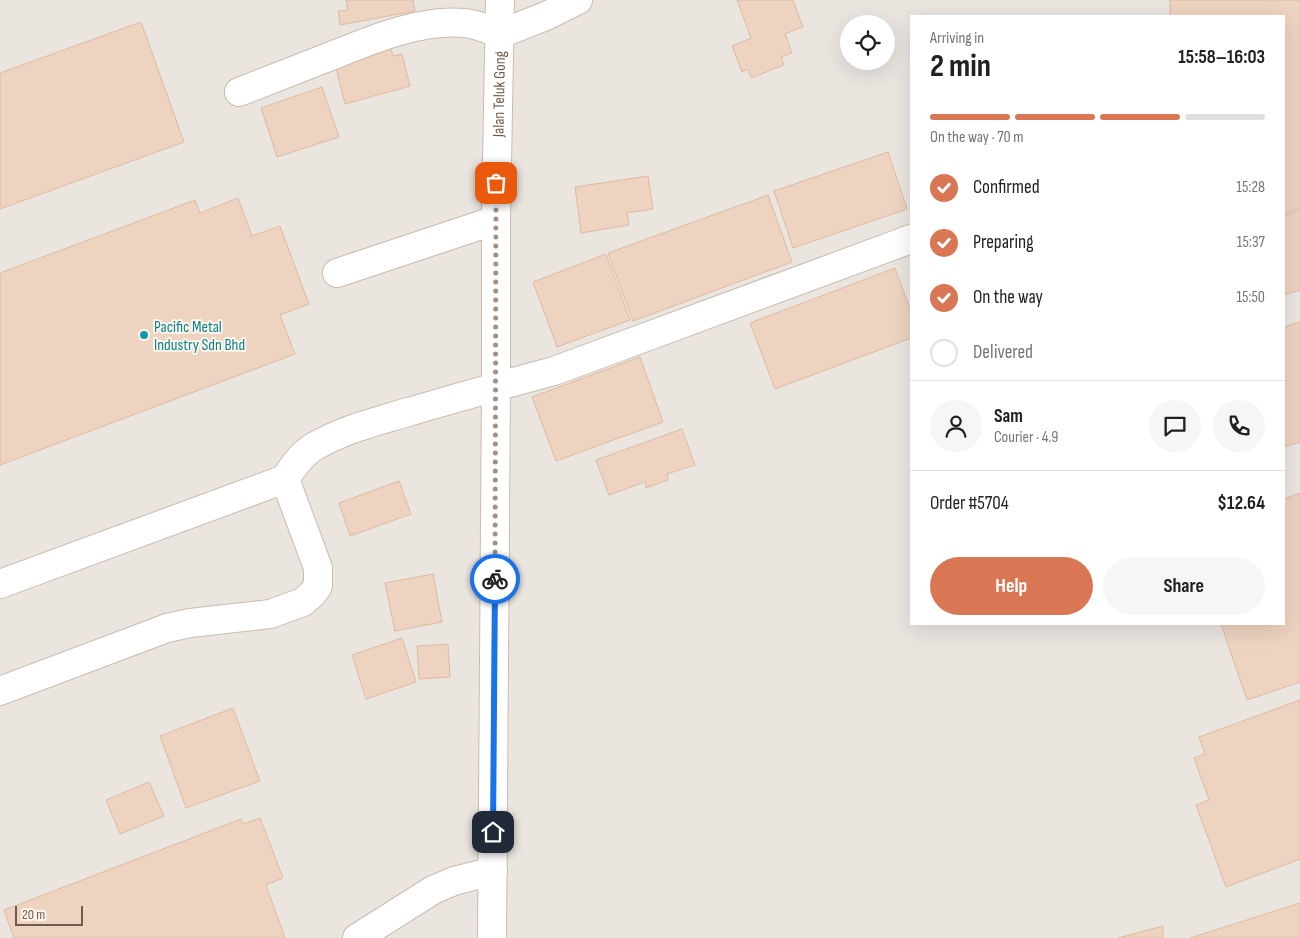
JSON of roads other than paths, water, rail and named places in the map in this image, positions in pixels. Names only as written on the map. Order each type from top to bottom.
[{"type":"street","name":"Jalan Teluk Gong","points":[[492,938],[496,220],[500,0]]},
{"type":"street","points":[[239,92],[378,38],[418,27],[442,23],[462,23],[479,25],[500,34],[546,16],[578,0]]},
{"type":"street","points":[[337,273],[496,220]]},
{"type":"street","points":[[0,584],[285,479],[295,463],[310,449],[354,429],[496,386],[554,371],[910,239]]},
{"type":"street","points":[[0,691],[167,628],[190,623],[270,614],[303,602],[318,586],[318,568],[285,479]]},
{"type":"street","points":[[357,938],[433,890],[454,881],[493,871]]},
{"type":"place","name":"Pacific Metal Industry Sdn Bhd","points":[[144,335]]}]
